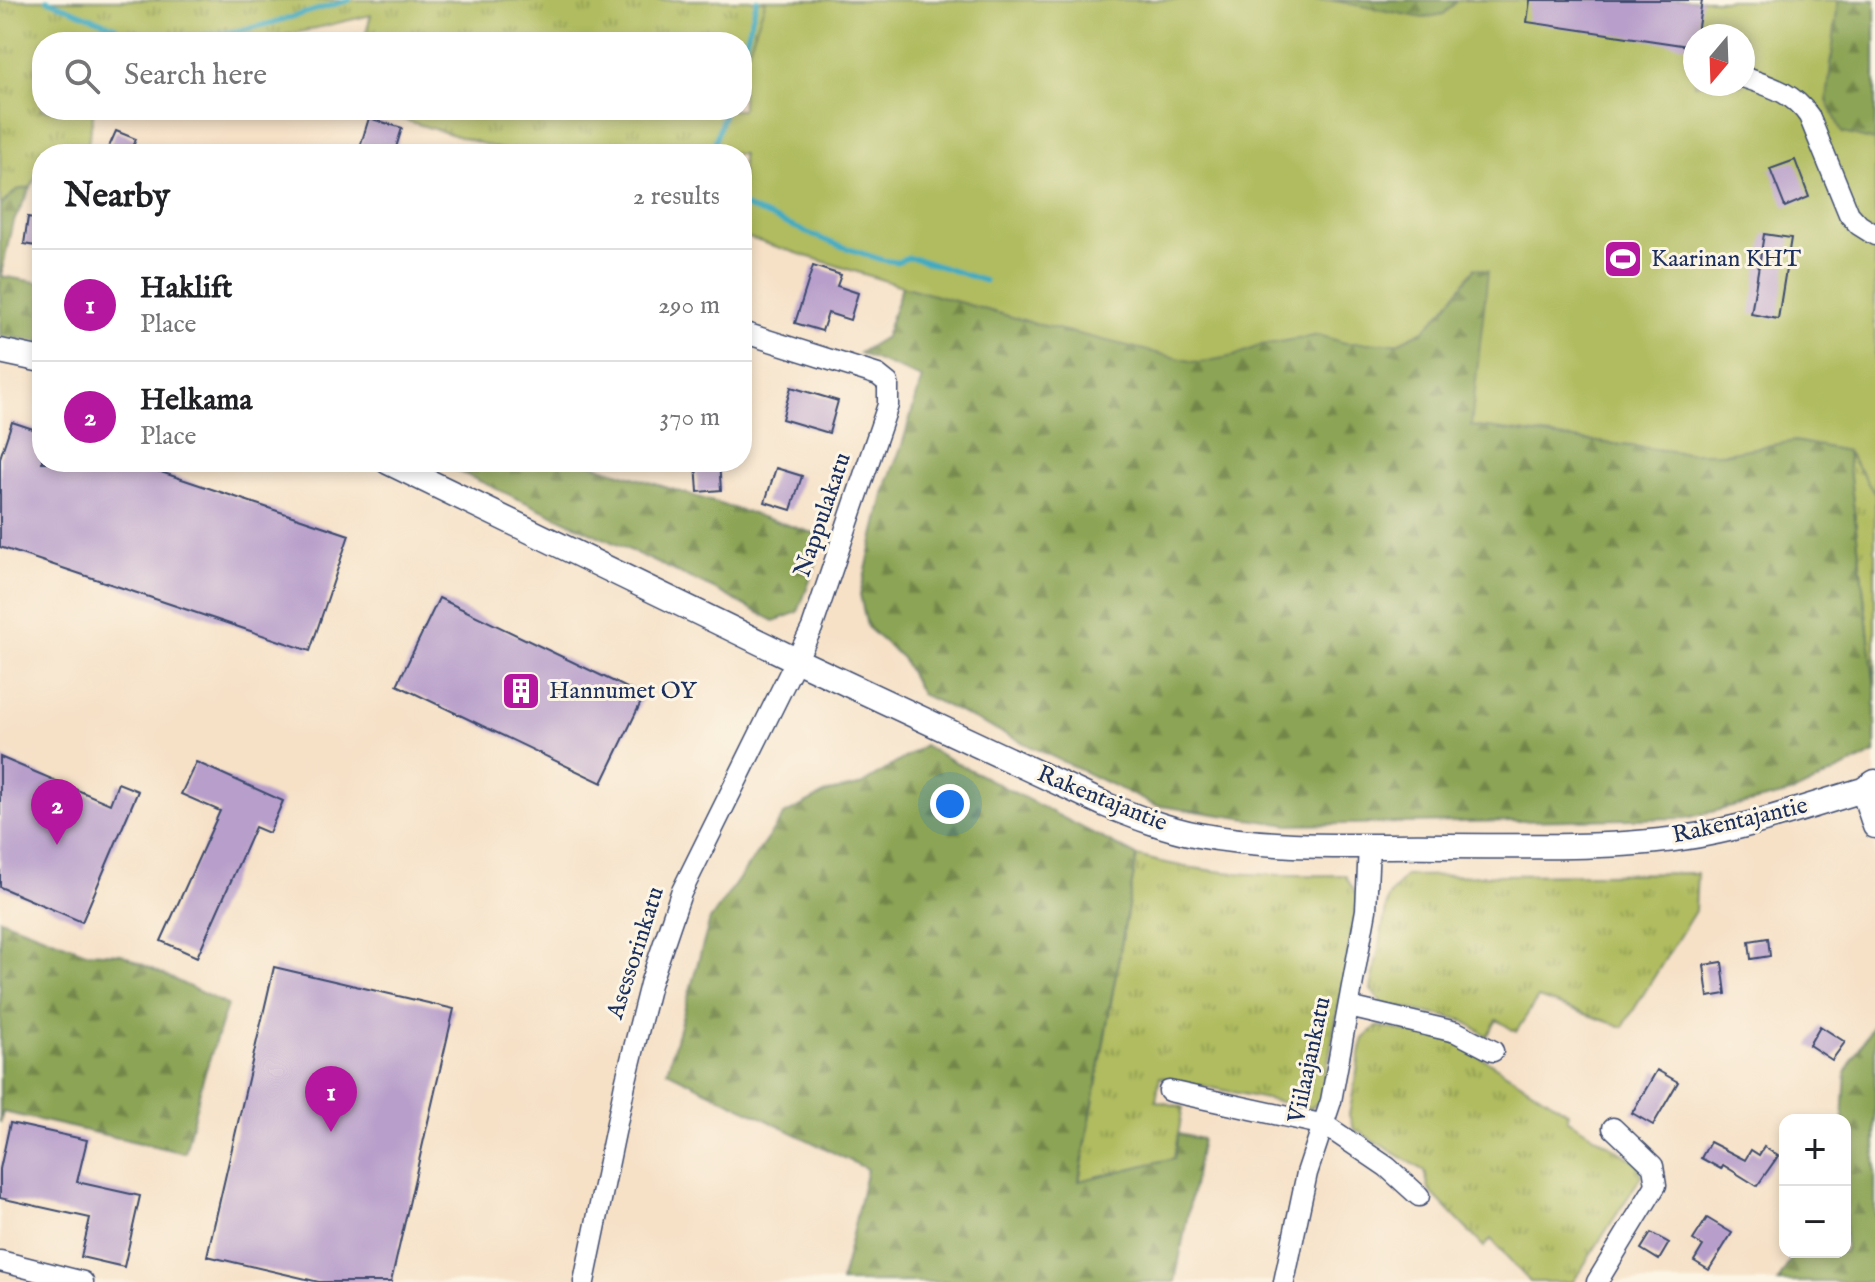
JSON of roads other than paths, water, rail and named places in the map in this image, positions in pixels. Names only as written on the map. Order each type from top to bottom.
[{"type":"street","points":[[1755,81],[1789,94],[1800,104],[1809,116],[1849,214],[1875,235]]},
{"type":"street","name":"Nappulakatu","points":[[752,335],[867,370],[888,383],[888,405],[812,628],[796,660]]},
{"type":"street","points":[[0,351],[32,358]]},
{"type":"street","name":"Rakentajantie","points":[[409,472],[796,660],[1140,818],[1197,835],[1300,845],[1486,846],[1680,838],[1743,826],[1869,786]]},
{"type":"street","name":"Asessorinkatu","points":[[584,1282],[628,1072],[650,984],[681,893],[796,660]]},
{"type":"street","points":[[1869,786],[1875,826]]},
{"type":"street","name":"Viilaajankatu","points":[[1284,1282],[1307,1173],[1325,1125],[1349,1007],[1366,910],[1369,845]]},
{"type":"street","points":[[1349,1007],[1456,1032],[1493,1051]]},
{"type":"street","points":[[1169,1091],[1325,1125],[1387,1167],[1419,1196]]},
{"type":"street","points":[[1597,1282],[1656,1185],[1653,1166],[1613,1128]]},
{"type":"street","points":[[0,1261],[83,1282]]},
{"type":"waterway","points":[[47,0],[116,27]]},
{"type":"waterway","points":[[231,32],[350,0]]},
{"type":"waterway","points":[[748,32],[757,0]]},
{"type":"waterway","points":[[714,144],[722,120]]},
{"type":"waterway","points":[[752,209],[837,245],[883,260],[897,262],[917,259],[985,281]]},
{"type":"place","name":"Kaarinan KHT","points":[[1623,259]]},
{"type":"place","name":"Hannumet OY","points":[[521,691]]},
{"type":"place","name":"Helkama","points":[[57,845]]},
{"type":"place","name":"Haklift","points":[[331,1132]]}]
